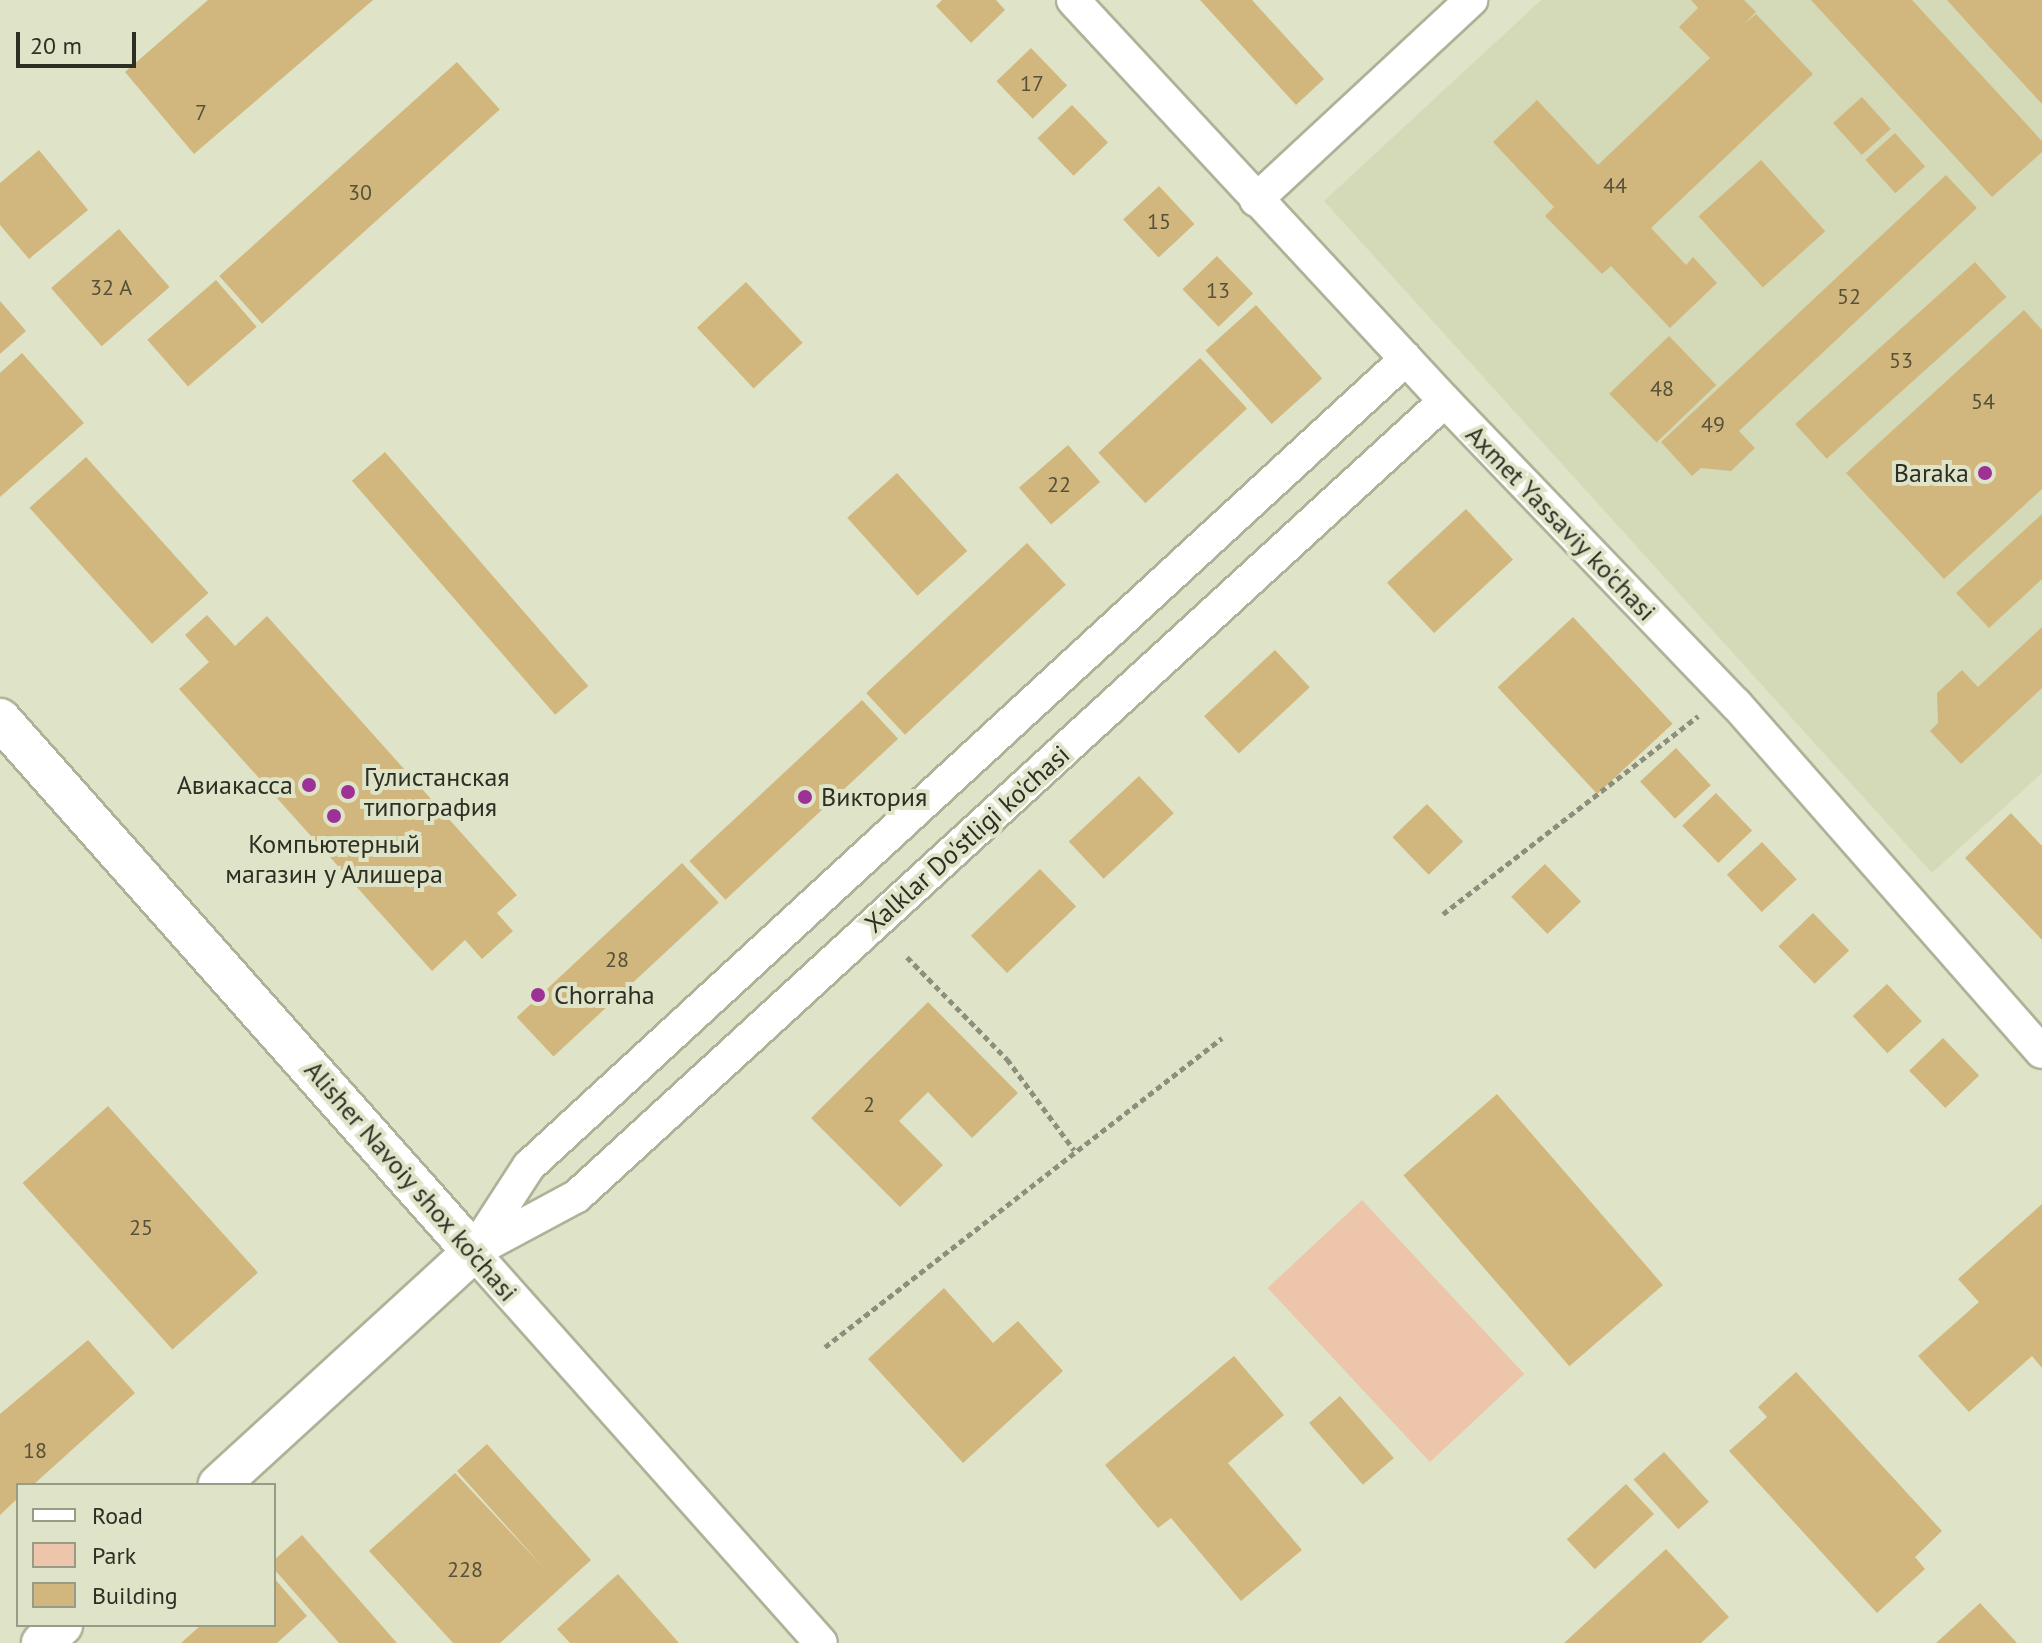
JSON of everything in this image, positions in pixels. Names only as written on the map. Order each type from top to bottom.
[{"type":"street","name":"Axmet Yassaviy ko'chasi","points":[[1073,0],[1445,401],[1726,694],[2042,1052]]},
{"type":"street","points":[[1256,200],[1471,0]]},
{"type":"street","name":"Xalklar Do'stligi ko'chasi","points":[[473,1252],[529,1166],[1406,359]]},
{"type":"street","name":"Xalklar Do'stligi ko'chasi","points":[[221,1483],[473,1252],[577,1196],[1445,401]]},
{"type":"street","name":"Alisher Navoiy shox ko'chasi","points":[[0,719],[821,1643]]},
{"type":"street","points":[[42,1643],[60,1627]]},
{"type":"path","points":[[1443,914],[1726,694]]},
{"type":"path","points":[[907,957],[1007,1059],[1074,1150]]},
{"type":"path","points":[[825,1347],[1074,1150],[1222,1038]]},
{"type":"shaded area","points":[[1541,0],[2042,0],[2042,773],[1932,873],[1324,201]]},
{"type":"green space","points":[[1362,1200],[1524,1374],[1430,1462],[1268,1288]]},
{"type":"building","points":[[208,0],[373,0],[194,154],[125,72]]},
{"type":"building","points":[[942,0],[996,0],[1005,10],[971,43],[936,6]]},
{"type":"building","points":[[1200,0],[1252,0],[1324,79],[1296,105]]},
{"type":"building","points":[[1691,0],[1744,0],[1756,12],[1744,24],[1756,14],[1813,74],[1651,228],[1686,265],[1693,257],[1717,283],[1670,328],[1611,266],[1602,274],[1545,216],[1554,207],[1493,142],[1537,100],[1598,165],[1710,58],[1679,27],[1698,8]]},
{"type":"building","points":[[1811,0],[1912,0],[2042,141],[2042,152],[1992,197]]},
{"type":"building","points":[[1947,0],[2042,0],[2042,104],[1984,41]]},
{"type":"building","points":[[1031,48],[1067,85],[1033,119],[996,81]]},
{"type":"building","points":[[457,62],[500,110],[262,324],[219,276]]},
{"type":"building","points":[[1862,97],[1891,129],[1862,155],[1833,123]]},
{"type":"building","points":[[1072,105],[1108,142],[1074,176],[1037,138]]},
{"type":"building","points":[[1895,133],[1925,166],[1895,193],[1865,160]]},
{"type":"building","points":[[39,150],[88,210],[29,259],[0,225],[0,183]]},
{"type":"building","points":[[1761,160],[1825,231],[1763,288],[1699,216]]},
{"type":"building","points":[[1946,175],[1977,208],[1739,431],[1755,448],[1731,471],[1701,468],[1692,476],[1661,442]]},
{"type":"building","points":[[1159,186],[1194,224],[1159,257],[1123,219]]},
{"type":"building","points":[[119,229],[170,287],[102,346],[51,288]]},
{"type":"building","points":[[1217,256],[1253,293],[1219,327],[1182,289]]},
{"type":"building","points":[[1975,262],[2006,297],[1827,459],[1795,424]]},
{"type":"building","points":[[216,280],[257,327],[188,386],[147,340]]},
{"type":"building","points":[[746,282],[803,343],[754,388],[697,328]]},
{"type":"building","points":[[0,301],[26,331],[0,354]]},
{"type":"building","points":[[1256,305],[1322,379],[1272,424],[1205,351]]},
{"type":"building","points":[[2024,310],[2042,330],[2042,489],[1944,579],[1846,473]]},
{"type":"building","points":[[1669,336],[1716,385],[1657,443],[1609,394]]},
{"type":"building","points":[[22,353],[84,423],[0,497],[0,373]]},
{"type":"building","points":[[1200,358],[1247,408],[1145,503],[1098,453]]},
{"type":"building","points":[[1068,445],[1100,482],[1051,525],[1019,488]]},
{"type":"building","points":[[385,452],[588,686],[555,715],[352,481]]},
{"type":"building","points":[[86,457],[208,593],[152,644],[30,508]]},
{"type":"building","points":[[897,473],[967,551],[917,596],[847,518]]},
{"type":"building","points":[[1466,509],[1513,559],[1434,633],[1387,583]]},
{"type":"building","points":[[2042,514],[2042,579],[1989,628],[1956,593]]},
{"type":"building","points":[[1027,543],[1066,585],[905,735],[866,693]]},
{"type":"building","name":"Гулистанская типография","points":[[207,615],[235,646],[267,616],[517,895],[497,913],[513,931],[482,959],[465,940],[432,971],[179,689],[209,662],[185,635]]},
{"type":"building","points":[[1573,617],[1673,724],[1597,794],[1498,687]]},
{"type":"building","points":[[2042,627],[2042,688],[1961,764],[1930,731],[1938,723],[1937,693],[1962,670],[1978,687]]},
{"type":"building","points":[[1275,650],[1310,687],[1239,753],[1204,716]]},
{"type":"building","points":[[862,700],[898,739],[726,900],[689,861]]},
{"type":"building","points":[[1676,748],[1711,785],[1675,819],[1640,781]]},
{"type":"building","points":[[1139,776],[1174,813],[1104,879],[1069,841]]},
{"type":"building","points":[[1716,793],[1752,830],[1718,863],[1682,826]]},
{"type":"building","points":[[1427,804],[1463,841],[1429,875],[1392,837]]},
{"type":"building","points":[[2011,813],[2042,846],[2042,940],[1965,858]]},
{"type":"building","points":[[1762,842],[1797,879],[1762,912],[1727,875]]},
{"type":"building","points":[[682,863],[719,902],[554,1057],[517,1017]]},
{"type":"building","points":[[1545,864],[1581,901],[1547,934],[1511,897]]},
{"type":"building","points":[[1040,869],[1076,906],[1007,973],[971,936]]},
{"type":"building","points":[[1813,913],[1849,950],[1815,984],[1778,946]]},
{"type":"building","points":[[1887,984],[1922,1021],[1887,1053],[1853,1016]]},
{"type":"building","points":[[928,1002],[1018,1093],[972,1138],[928,1092],[899,1121],[943,1165],[900,1207],[811,1118]]},
{"type":"building","points":[[1943,1038],[1979,1075],[1945,1108],[1909,1071]]},
{"type":"building","points":[[1497,1094],[1663,1285],[1569,1366],[1403,1175]]},
{"type":"building","points":[[108,1106],[258,1272],[172,1349],[23,1183]]},
{"type":"building","points":[[2042,1204],[2042,1368],[2032,1356],[1969,1412],[1918,1356],[1979,1302],[1958,1279]]},
{"type":"building","points":[[944,1288],[993,1343],[1018,1321],[1063,1371],[963,1463],[868,1359]]},
{"type":"building","points":[[88,1340],[135,1393],[35,1483],[16,1483],[16,1500],[0,1515],[0,1414]]},
{"type":"building","points":[[1234,1356],[1284,1415],[1228,1463],[1302,1550],[1241,1601],[1171,1518],[1158,1528],[1105,1465]]},
{"type":"building","points":[[1796,1372],[1942,1531],[1915,1557],[1925,1569],[1877,1613],[1729,1451],[1767,1417],[1758,1407]]},
{"type":"building","points":[[1340,1396],[1394,1458],[1363,1485],[1309,1423]]},
{"type":"building","points":[[487,1444],[591,1560],[500,1643],[453,1643],[369,1551],[455,1473],[545,1569],[457,1471]]},
{"type":"building","points":[[1664,1452],[1709,1502],[1678,1529],[1634,1479]]},
{"type":"building","points":[[1626,1484],[1654,1514],[1595,1569],[1567,1539]]},
{"type":"building","points":[[302,1535],[397,1643],[339,1643],[276,1571],[276,1558]]},
{"type":"building","points":[[1666,1549],[1729,1617],[1701,1643],[1564,1643]]},
{"type":"building","points":[[618,1574],[679,1643],[570,1643],[557,1629]]},
{"type":"building","points":[[276,1580],[307,1616],[277,1643],[181,1643],[199,1627],[276,1627]]},
{"type":"building","points":[[1980,1603],[2017,1643],[1936,1643]]},
{"type":"place","name":"Baraka","points":[[1985,473]]},
{"type":"place","name":"Авиакасса","points":[[309,785]]},
{"type":"place","name":"Гулистанская типография","points":[[348,792]]},
{"type":"place","name":"Виктория","points":[[805,797]]},
{"type":"place","name":"Компьютерный магазин у Алишера","points":[[334,816]]},
{"type":"place","name":"Chorraha","points":[[538,995]]}]
